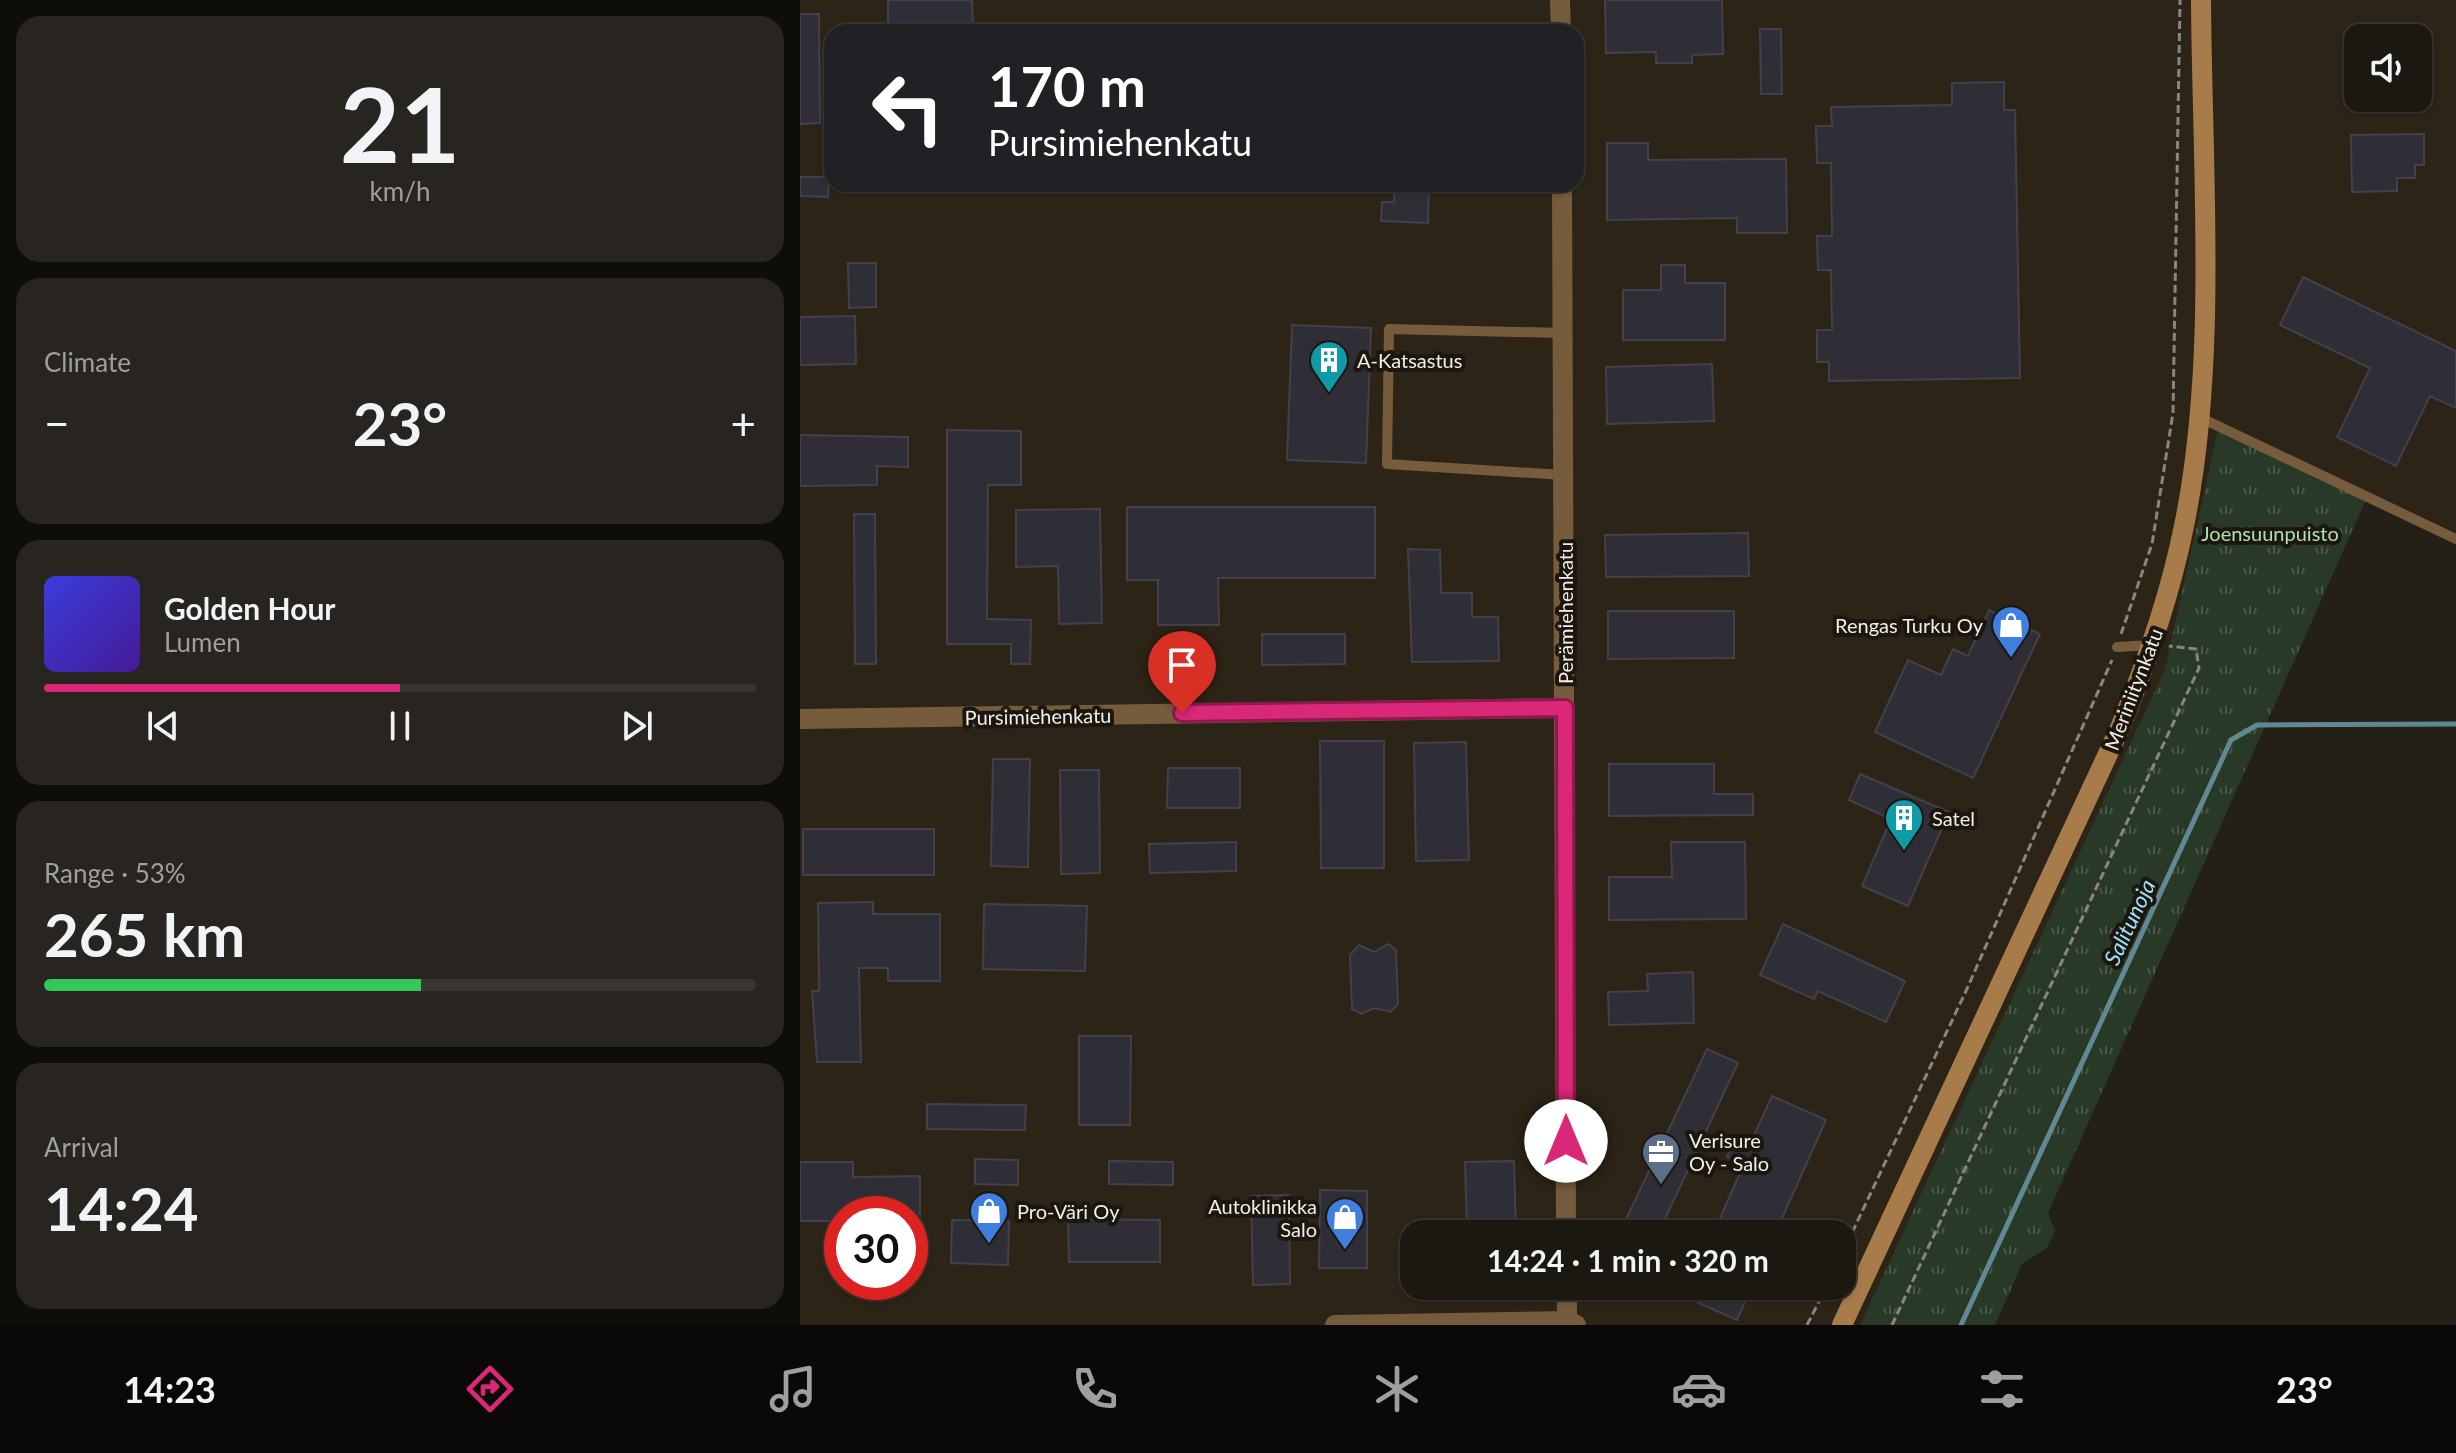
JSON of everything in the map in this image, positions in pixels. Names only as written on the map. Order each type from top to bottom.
[{"type":"main road","name":"Meriniitynkatu","points":[[1842,1325],[2120,728],[2154,645],[2184,525],[2199,417],[2204,339],[2201,0]]},
{"type":"street","points":[[1560,0],[1561,24]]},
{"type":"street","name":"Perämiehenkatu","points":[[1562,192],[1566,1220]]},
{"type":"street","name":"Pursimiehenkatu","points":[[800,719],[1565,708]]},
{"type":"street","points":[[1335,1325],[1571,1323],[1569,1300]]},
{"type":"lane","points":[[1564,333],[1389,329],[1387,464],[1564,475]]},
{"type":"lane","points":[[2199,417],[2456,539]]},
{"type":"lane","points":[[2117,647],[2154,645]]},
{"type":"path","points":[[1856,1224],[1966,991],[2117,647],[2152,544],[2173,413],[2180,0]]},
{"type":"path","points":[[1892,1325],[2199,668],[2196,649],[2154,645]]},
{"type":"path","points":[[1807,1325],[1820,1300]]},
{"type":"shaded area","points":[[800,0],[2456,0],[2456,532],[2219,425],[2165,669],[1860,1325],[800,1325]]},
{"type":"green space","name":"Joensuunpuisto","points":[[2219,425],[2369,493],[2048,1213],[2055,1231],[2047,1248],[2022,1264],[1995,1325],[1860,1325],[2165,669]]},
{"type":"building","points":[[888,0],[972,0],[973,24],[888,24]]},
{"type":"building","points":[[1605,0],[1722,0],[1723,54],[1692,55],[1692,63],[1656,63],[1656,52],[1606,53]]},
{"type":"building","points":[[800,14],[819,14],[820,123],[800,124]]},
{"type":"building","points":[[1760,29],[1781,29],[1782,94],[1761,94]]},
{"type":"building","points":[[2004,82],[2004,110],[2015,110],[2020,378],[1829,381],[1829,362],[1817,362],[1817,330],[1832,330],[1831,270],[1818,270],[1817,236],[1832,236],[1831,163],[1817,163],[1816,126],[1832,126],[1831,107],[1952,105],[1952,83]]},
{"type":"building","points":[[2424,134],[2424,165],[2415,165],[2415,178],[2397,178],[2397,191],[2352,192],[2351,135]]},
{"type":"building","points":[[1607,143],[1648,143],[1648,160],[1786,159],[1787,233],[1737,233],[1737,218],[1607,220]]},
{"type":"building","points":[[800,177],[824,177],[824,192],[828,192],[828,197],[800,196]]},
{"type":"building","points":[[1394,192],[1429,192],[1428,223],[1381,221],[1382,202],[1394,202]]},
{"type":"building","points":[[848,263],[876,263],[876,307],[849,308]]},
{"type":"building","points":[[1661,265],[1685,265],[1685,283],[1725,283],[1725,340],[1623,340],[1623,290],[1661,290]]},
{"type":"building","points":[[2303,277],[2456,351],[2456,408],[2430,396],[2396,466],[2337,437],[2370,368],[2280,325]]},
{"type":"building","points":[[855,316],[856,364],[800,365],[800,317]]},
{"type":"building","name":"A-Katsastus","points":[[1292,325],[1371,328],[1366,463],[1287,460]]},
{"type":"building","points":[[1712,364],[1714,421],[1607,424],[1606,367]]},
{"type":"building","points":[[947,430],[1021,431],[1021,485],[988,485],[987,619],[1031,620],[1030,664],[1011,664],[1011,644],[947,644]]},
{"type":"building","points":[[800,435],[908,437],[908,467],[877,466],[877,485],[800,486]]},
{"type":"building","points":[[1127,507],[1375,507],[1375,578],[1218,578],[1219,625],[1158,625],[1158,580],[1127,580]]},
{"type":"building","points":[[1100,509],[1102,623],[1059,624],[1058,566],[1016,567],[1016,510]]},
{"type":"building","points":[[854,514],[875,514],[876,664],[855,664]]},
{"type":"building","points":[[1748,533],[1749,576],[1606,577],[1605,535]]},
{"type":"building","points":[[1408,549],[1440,550],[1441,593],[1472,593],[1472,617],[1498,617],[1499,661],[1412,662]]},
{"type":"building","points":[[1989,610],[2040,634],[1973,778],[1875,732],[1908,660],[1941,675],[1953,649],[1968,656]]},
{"type":"building","points":[[1608,611],[1734,611],[1734,658],[1608,659]]},
{"type":"building","points":[[1262,634],[1345,634],[1345,664],[1262,665]]},
{"type":"building","points":[[1320,741],[1384,741],[1384,868],[1321,868]]},
{"type":"building","points":[[1466,742],[1469,860],[1416,861],[1414,743]]},
{"type":"building","points":[[993,759],[1030,759],[1028,867],[991,866]]},
{"type":"building","points":[[1609,764],[1714,764],[1714,794],[1753,794],[1753,815],[1609,816]]},
{"type":"building","points":[[1168,768],[1240,768],[1240,808],[1167,808]]},
{"type":"building","points":[[1060,770],[1099,770],[1100,873],[1061,874]]},
{"type":"building","name":"Satel","points":[[1860,774],[1949,812],[1908,906],[1862,886],[1891,819],[1849,800]]},
{"type":"building","points":[[803,829],[934,829],[934,875],[803,875]]},
{"type":"building","points":[[1236,842],[1236,871],[1150,873],[1149,844]]},
{"type":"building","points":[[1671,842],[1745,842],[1746,919],[1609,920],[1609,877],[1672,877]]},
{"type":"building","points":[[873,902],[873,914],[940,914],[940,981],[888,981],[888,968],[859,968],[861,1062],[817,1062],[812,991],[819,991],[818,903]]},
{"type":"building","points":[[984,904],[1087,906],[1085,971],[983,969]]},
{"type":"building","points":[[1783,924],[1905,981],[1886,1022],[1818,991],[1814,999],[1760,975]]},
{"type":"building","points":[[1388,944],[1396,950],[1398,1004],[1391,1012],[1374,1008],[1362,1014],[1352,1009],[1350,955],[1359,945],[1374,952]]},
{"type":"building","points":[[1693,972],[1694,1023],[1609,1025],[1608,992],[1648,991],[1647,974]]},
{"type":"building","points":[[1079,1036],[1131,1036],[1130,1125],[1079,1125]]},
{"type":"building","points":[[1707,1049],[1738,1063],[1665,1220],[1626,1220]]},
{"type":"building","points":[[1772,1096],[1826,1120],[1781,1220],[1719,1220],[1744,1164],[1727,1157],[1736,1137],[1750,1144]]},
{"type":"building","points":[[927,1104],[1026,1105],[1025,1130],[927,1129]]},
{"type":"building","points":[[975,1159],[1018,1160],[1018,1185],[975,1184]]},
{"type":"building","points":[[1109,1161],[1173,1162],[1173,1185],[1109,1184]]},
{"type":"building","points":[[1514,1161],[1516,1220],[1467,1220],[1465,1162]]},
{"type":"building","points":[[800,1162],[853,1162],[853,1177],[920,1176],[920,1196],[824,1196],[824,1221],[800,1221]]},
{"type":"building","points":[[1320,1190],[1367,1191],[1367,1268],[1319,1268]]},
{"type":"building","points":[[1289,1195],[1290,1284],[1253,1285],[1251,1196]]},
{"type":"building","points":[[1068,1219],[1160,1220],[1160,1262],[1069,1262]]},
{"type":"building","points":[[952,1220],[1009,1221],[1008,1265],[951,1263]]},
{"type":"building","points":[[1692,1300],[1746,1300],[1737,1320]]},
{"type":"waterway","name":"Salitunoja","points":[[1961,1325],[2231,740],[2257,725],[2456,724]]},
{"type":"place","name":"A-Katsastus","points":[[1329,394]]},
{"type":"place","name":"Rengas Turku Oy","points":[[2011,659]]},
{"type":"place","name":"Satel","points":[[1904,852]]},
{"type":"place","name":"Verisure Oy - Salo","points":[[1661,1186]]},
{"type":"place","name":"Pro-Väri Oy","points":[[989,1245]]},
{"type":"place","name":"Autoklinikka Salo","points":[[1345,1251]]},
{"type":"route","points":[[1182,713],[1565,708],[1566,1141]]}]
